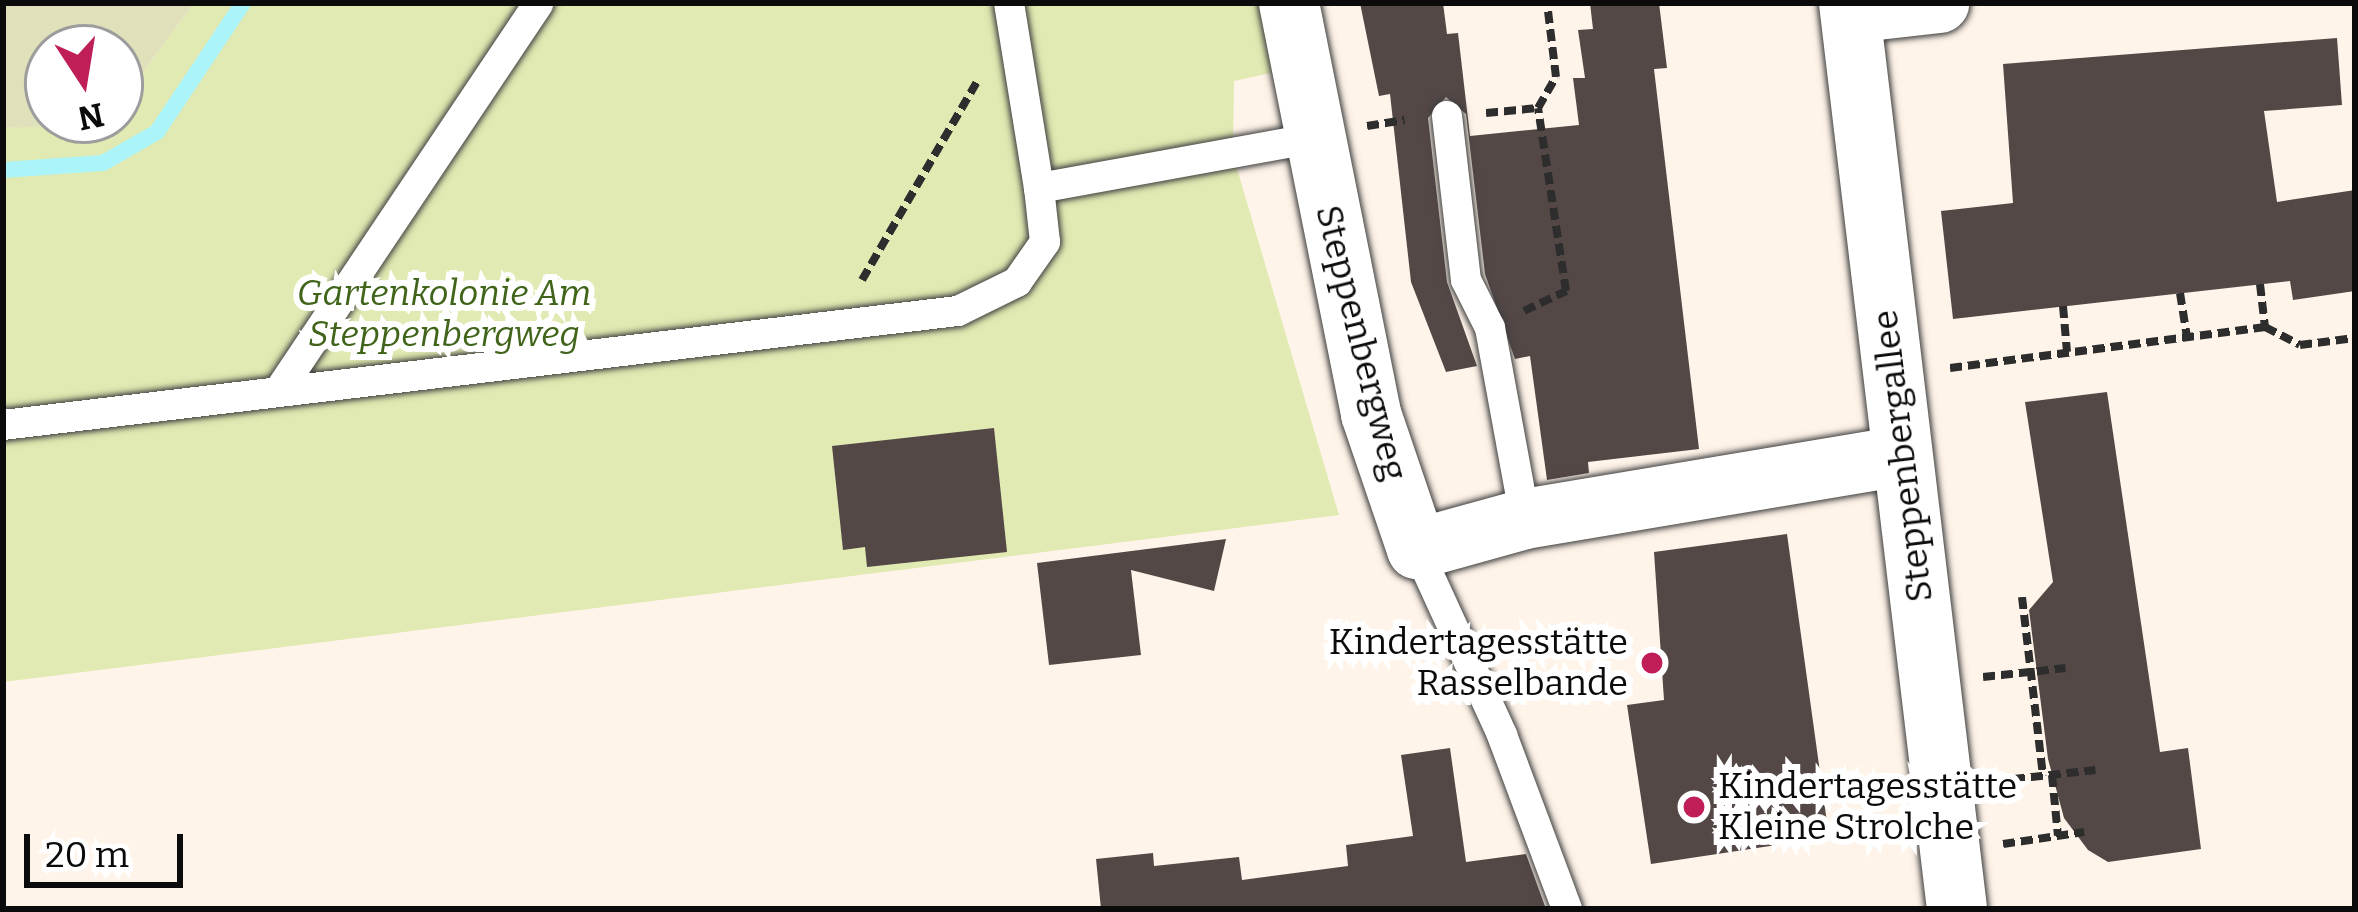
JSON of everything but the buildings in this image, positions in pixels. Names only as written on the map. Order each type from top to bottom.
[{"type":"street","name":"Steppenbergweg","points":[[1288,3],[1370,414],[1417,549]]},
{"type":"street","points":[[1850,8],[1939,3]]},
{"type":"street","name":"Steppenbergallee","points":[[1850,8],[1957,909]]},
{"type":"street","points":[[1417,549],[1525,519],[1901,456]]},
{"type":"lane","points":[[280,388],[539,3]]},
{"type":"lane","points":[[3,424],[958,311],[1016,282],[1045,242],[1011,12]]},
{"type":"lane","points":[[1447,116],[1466,280],[1490,328],[1525,519]]},
{"type":"lane","points":[[1039,188],[1312,138]]},
{"type":"lane","points":[[1417,549],[1502,735],[1567,909]]},
{"type":"path","points":[[1490,328],[1566,291],[1538,108],[1556,76],[1547,3]]},
{"type":"path","points":[[836,326],[1011,12]]},
{"type":"path","points":[[2260,284],[2265,327]]},
{"type":"path","points":[[2180,293],[2186,337]]},
{"type":"path","points":[[2062,306],[2067,352]]},
{"type":"path","points":[[1894,376],[2265,327],[2300,345],[2355,338]]},
{"type":"path","points":[[2022,597],[2058,836]]},
{"type":"path","points":[[1976,677],[2066,668]]},
{"type":"path","points":[[1988,782],[2096,770]]},
{"type":"path","points":[[1994,845],[2084,832]]},
{"type":"green space","points":[[3,3],[194,3],[144,71],[144,24],[24,24],[24,127],[3,128]]},
{"type":"green space","name":"Gartenkolonie Am Steppenbergweg","points":[[194,3],[1262,3],[1275,72],[1234,81],[1233,155],[1339,515],[3,682],[3,128],[24,127],[24,144],[144,144],[144,71]]},
{"type":"waterway","points":[[3,170],[103,163],[157,132],[243,3]]},
{"type":"place","name":"Kindertagesstätte Rasselbande","points":[[1652,663]]},
{"type":"place","name":"Kindertagesstätte Kleine Strolche","points":[[1694,807]]}]
